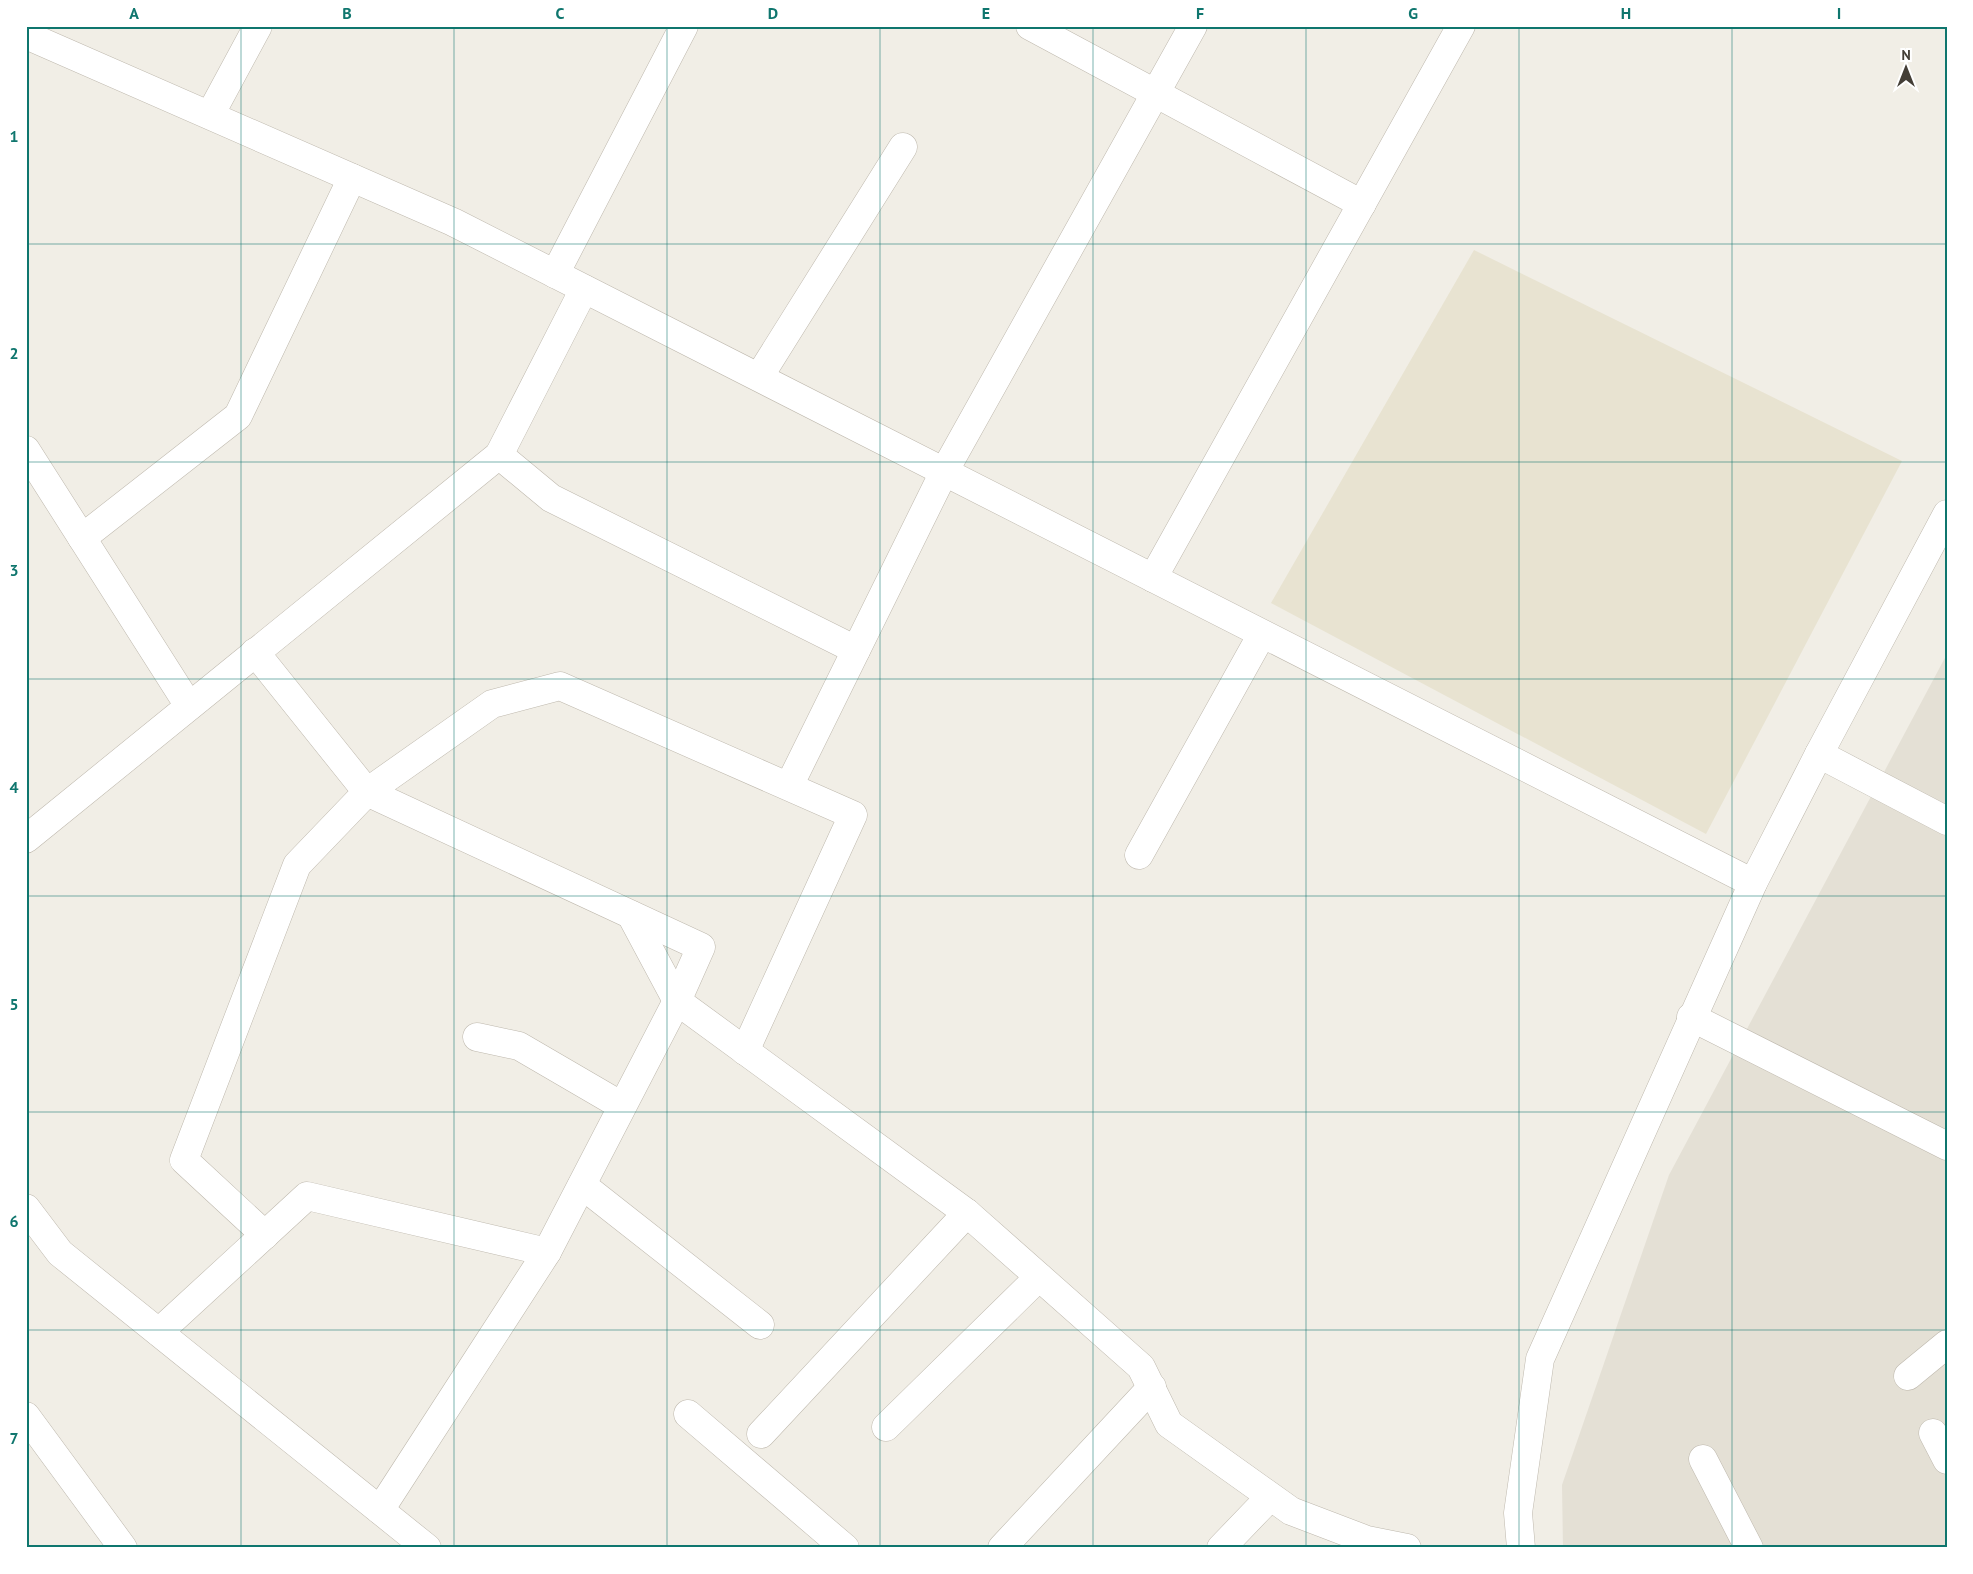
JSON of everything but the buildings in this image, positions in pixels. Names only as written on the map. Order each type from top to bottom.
[{"type":"street","points":[[210,115],[258,26]]},
{"type":"street","points":[[555,274],[684,26]]},
{"type":"street","points":[[1030,26],[1362,204]]},
{"type":"street","points":[[789,786],[944,472],[1193,26]]},
{"type":"street","points":[[1153,578],[1362,204],[1456,28]]},
{"type":"street","points":[[26,35],[453,222],[1752,883]]},
{"type":"street","points":[[759,378],[903,147]]},
{"type":"street","points":[[82,538],[238,416],[352,178]]},
{"type":"street","points":[[26,839],[500,455],[584,288]]},
{"type":"street","points":[[26,450],[189,706]]},
{"type":"street","points":[[500,455],[551,498],[856,650]]},
{"type":"street","points":[[1521,1548],[1518,1513],[1540,1359],[1752,883],[1819,754],[1944,527]]},
{"type":"street","points":[[1139,855],[1262,634]]},
{"type":"street","points":[[255,652],[368,792],[700,947],[677,1000],[547,1252],[380,1510]]},
{"type":"street","points":[[265,1235],[184,1160],[297,865],[368,792],[492,704],[560,686],[853,814],[746,1051]]},
{"type":"street","points":[[1819,754],[1947,822]]},
{"type":"street","points":[[631,915],[677,1000],[967,1213],[1142,1367],[1169,1424],[1291,1512],[1367,1540],[1407,1548]]},
{"type":"street","points":[[1691,1017],[1947,1146]]},
{"type":"street","points":[[477,1037],[519,1046],[622,1106]]},
{"type":"street","points":[[582,1185],[760,1326]]},
{"type":"street","points":[[158,1332],[307,1196],[547,1252]]},
{"type":"street","points":[[26,1208],[60,1253],[427,1548]]},
{"type":"street","points":[[761,1434],[967,1213]]},
{"type":"street","points":[[886,1427],[1039,1277]]},
{"type":"street","points":[[1908,1376],[1947,1344]]},
{"type":"street","points":[[1002,1548],[1152,1388]]},
{"type":"street","points":[[688,1414],[845,1548]]},
{"type":"street","points":[[28,1421],[123,1548]]},
{"type":"street","points":[[1933,1433],[1947,1460]]},
{"type":"street","points":[[1703,1459],[1749,1548]]},
{"type":"street","points":[[1221,1548],[1270,1497]]},
{"type":"shaded area","points":[[1474,250],[1902,461],[1706,834],[1271,603]]},
{"type":"shaded area","points":[[1947,654],[1947,1548],[1563,1548],[1562,1485],[1669,1175]]}]
